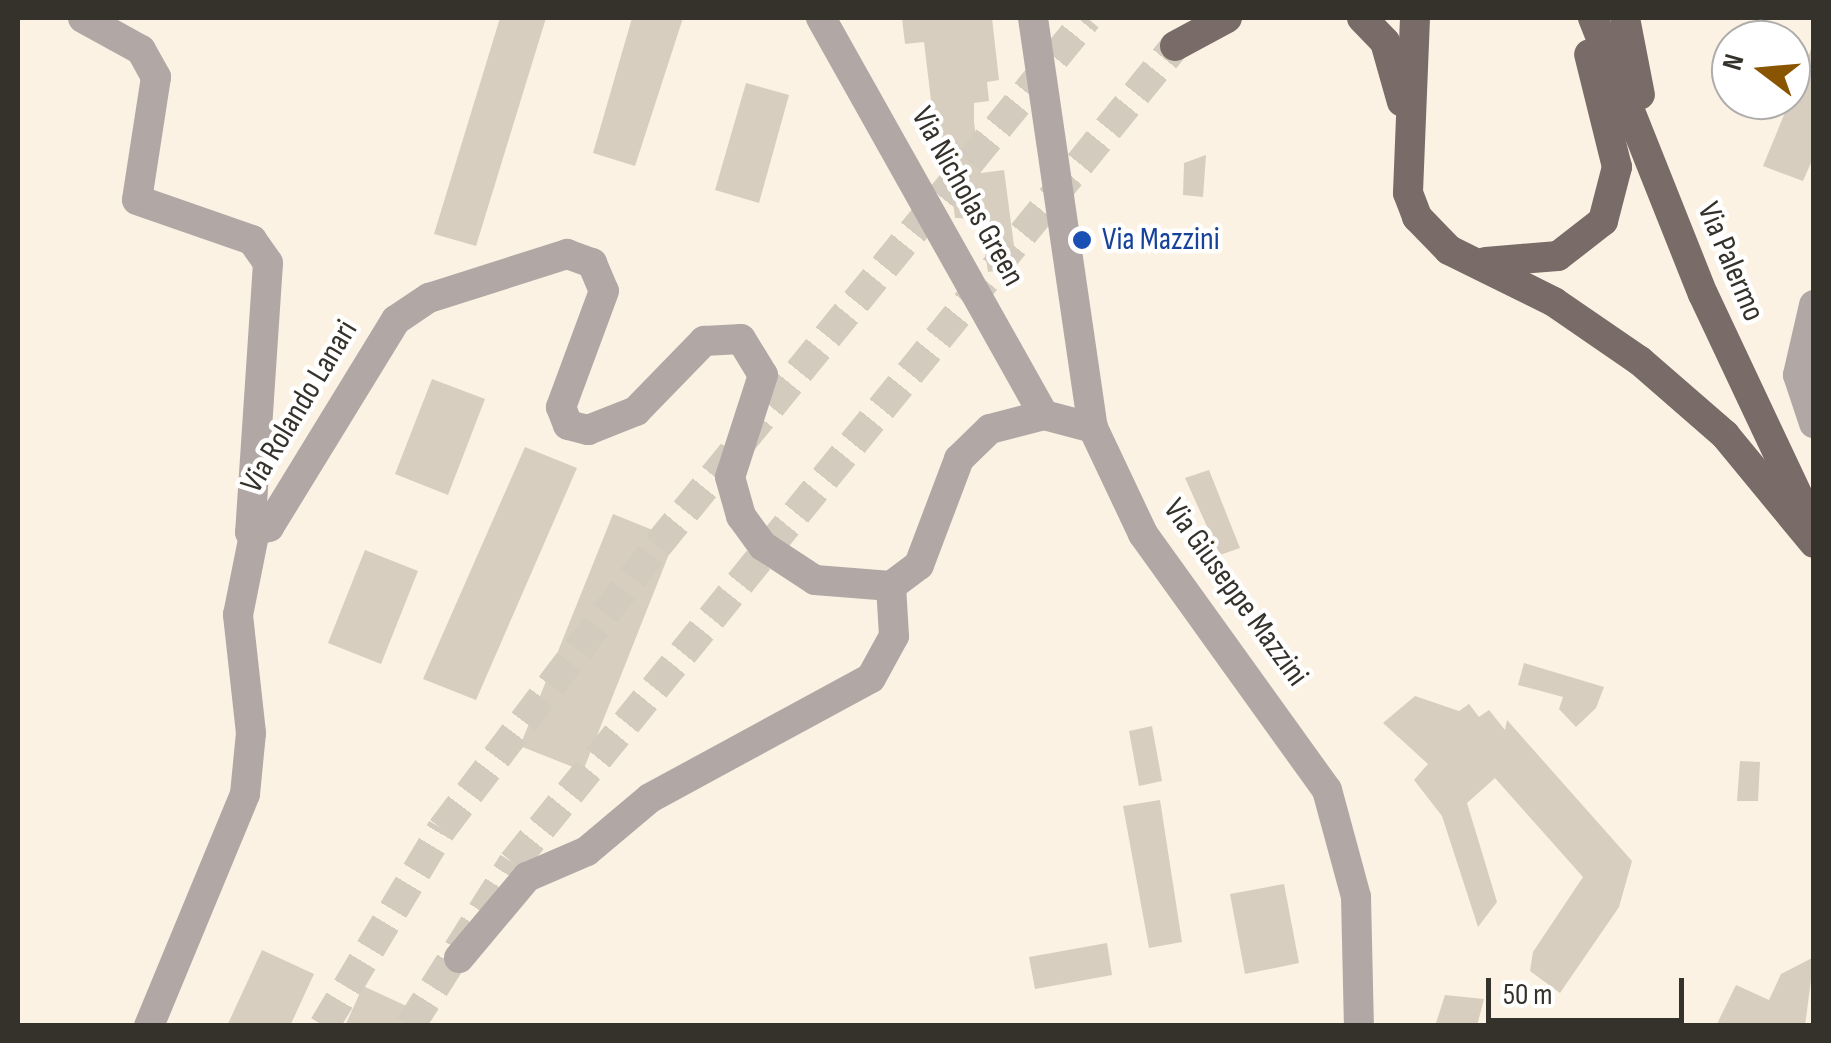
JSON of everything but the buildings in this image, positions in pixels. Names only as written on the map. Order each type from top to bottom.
[{"type":"main road","points":[[1196,18],[1175,46],[1226,18]]},
{"type":"main road","points":[[1362,18],[1396,64],[1418,217],[1468,259],[1554,302],[1640,361],[1725,435],[1814,543]]},
{"type":"main road","points":[[1409,164],[1414,18]]},
{"type":"main road","points":[[1468,259],[1532,264],[1583,243],[1603,221],[1617,167],[1579,18]]},
{"type":"main road","name":"Via Palermo","points":[[1593,18],[1703,294],[1814,529]]},
{"type":"main road","points":[[1624,18],[1673,218]]},
{"type":"street","name":"Via Rolando Lanari","points":[[83,18],[141,50],[156,76],[135,185],[142,206],[244,236],[265,253],[267,383],[245,522],[254,535],[269,527],[396,320],[429,298],[567,254],[592,263],[604,290],[561,407],[568,425],[588,430],[636,411],[704,341],[740,339],[762,375],[730,477],[741,516],[763,546],[815,580],[891,586]]},
{"type":"street","name":"Via Nicholas Green","points":[[822,18],[1044,414]]},
{"type":"street","name":"Via Giuseppe Mazzini","points":[[1032,18],[1093,428],[1143,534],[1327,790],[1356,897],[1359,1026]]},
{"type":"street","points":[[1814,305],[1798,376],[1814,423]]},
{"type":"street","points":[[459,958],[527,877],[587,851],[650,798],[871,678],[894,636],[891,586],[919,565],[967,450],[1003,421],[1044,414],[1093,428]]},
{"type":"street","points":[[149,1026],[245,794],[251,733],[238,614],[254,535]]},
{"type":"tunnel","points":[[324,1026],[442,829],[657,546],[1087,18]]},
{"type":"tunnel","points":[[410,1026],[513,863],[1175,46]]},
{"type":"place","name":"Via Mazzini","points":[[1082,240]]}]
